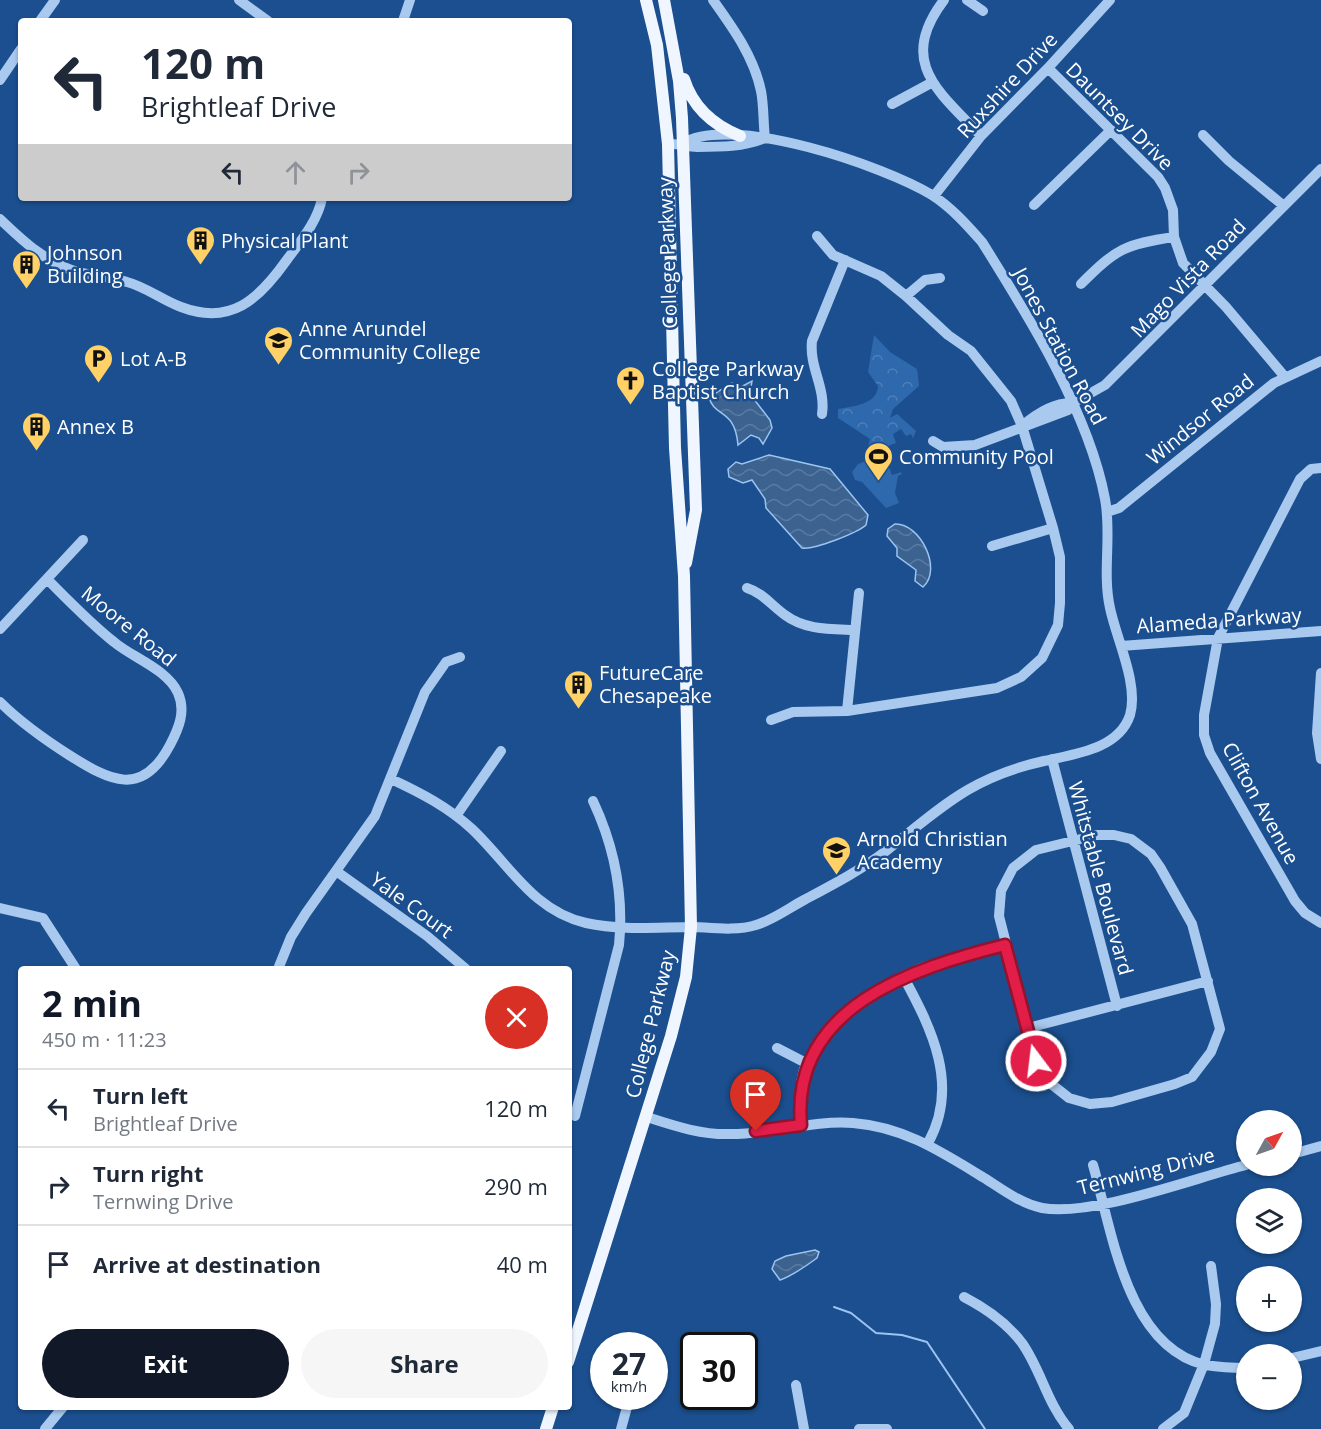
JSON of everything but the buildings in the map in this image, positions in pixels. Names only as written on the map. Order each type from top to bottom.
[{"type":"main road","name":"College Parkway","points":[[572,1340],[647,1117],[686,976],[691,927],[684,576],[675,448],[669,144],[657,45],[646,0]]},
{"type":"main road","name":"College Parkway","points":[[664,0],[680,81],[696,510],[684,576]]},
{"type":"main road","points":[[675,50],[687,90],[700,110],[717,125],[740,135]]},
{"type":"main road","points":[[675,448],[684,443],[688,436],[692,400]]},
{"type":"main road","points":[[675,448],[684,453],[690,465],[696,510]]},
{"type":"main road","points":[[546,1429],[552,1410]]},
{"type":"street","points":[[42,18],[55,0]]},
{"type":"street","points":[[239,0],[264,18]]},
{"type":"street","points":[[404,18],[410,0]]},
{"type":"street","points":[[713,0],[747,51],[756,72],[761,94],[765,138]]},
{"type":"street","points":[[944,0],[924,30],[923,59],[931,83],[981,136]]},
{"type":"street","points":[[967,0],[983,11]]},
{"type":"street","name":"Ruxshire Drive","points":[[933,196],[981,136],[1048,68],[1110,0]]},
{"type":"street","points":[[0,80],[18,53]]},
{"type":"street","name":"Dauntsey Drive","points":[[1048,68],[1111,130],[1165,188],[1173,210],[1174,237],[1183,263],[1236,318],[1285,377]]},
{"type":"street","points":[[892,104],[931,83]]},
{"type":"street","points":[[1034,205],[1111,130]]},
{"type":"street","name":"Jones Station Road","points":[[391,779],[427,796],[456,816],[486,843],[524,887],[548,907],[576,920],[620,928],[739,928],[766,921],[878,856],[937,808],[964,790],[1002,772],[1084,751],[1109,741],[1125,726],[1132,699],[1107,589],[1107,512],[1094,458],[1073,403],[982,242],[968,225],[933,196],[889,174],[827,152],[765,138],[740,135],[693,137],[683,143]]},
{"type":"street","points":[[1203,135],[1229,161],[1284,206]]},
{"type":"street","name":"Jones Station Road","points":[[669,144],[683,143],[694,147],[751,144],[765,138]]},
{"type":"street","name":"Mago Vista Road","points":[[933,441],[943,447],[958,448],[975,445],[1022,426],[1035,416],[1064,402],[1073,403],[1115,377],[1321,169]]},
{"type":"street","points":[[0,219],[28,246],[65,267],[129,282],[181,307],[202,312],[221,312],[235,310],[253,300],[269,285],[306,233],[321,201]]},
{"type":"street","points":[[771,720],[793,712],[847,711],[997,688],[1030,671],[1042,658],[1058,625],[1059,557],[1053,528],[1022,426],[1011,401],[971,351],[948,335],[906,296],[881,276],[833,255],[816,236]]},
{"type":"street","points":[[1081,284],[1122,248],[1138,242],[1174,237]]},
{"type":"street","points":[[822,414],[824,402],[811,355],[812,341],[845,260]]},
{"type":"street","points":[[906,296],[925,280],[940,278]]},
{"type":"street","name":"Windsor Road","points":[[1107,512],[1119,508],[1285,377],[1321,361]]},
{"type":"street","name":"Clifton Avenue","points":[[1321,468],[1311,469],[1300,479],[1218,638],[1204,715],[1204,735],[1210,753],[1295,901],[1305,913],[1321,923]]},
{"type":"street","points":[[992,546],[1053,528]]},
{"type":"street","points":[[0,629],[83,540]]},
{"type":"street","name":"Moore Road","points":[[0,702],[43,739],[102,776],[119,780],[138,778],[154,769],[177,732],[181,720],[181,706],[172,685],[91,624],[47,579]]},
{"type":"street","points":[[747,588],[759,592],[786,616],[806,626],[854,630]]},
{"type":"street","points":[[847,711],[859,593]]},
{"type":"street","name":"Alameda Parkway","points":[[1120,646],[1321,631]]},
{"type":"street","points":[[283,966],[291,937],[375,816],[425,692],[446,662],[460,657]]},
{"type":"street","points":[[1321,673],[1319,733],[1321,759]]},
{"type":"street","points":[[456,816],[501,751]]},
{"type":"street","name":"Whitstable Boulevard","points":[[1052,759],[1116,1006]]},
{"type":"street","points":[[574,1116],[619,945],[617,866],[604,823],[593,801]]},
{"type":"street","points":[[1097,835],[1114,835],[1131,839],[1151,854],[1186,912],[1208,981],[1220,1029],[1211,1052],[1192,1077],[1175,1084],[1112,1102],[1090,1104],[1069,1098],[1050,1083],[1036,1061],[1005,945],[999,916],[1001,891],[1013,867],[1036,850],[1097,835]]},
{"type":"street","name":"Yale Court","points":[[336,871],[427,936],[462,966]]},
{"type":"street","points":[[0,909],[43,918],[74,966]]},
{"type":"street","points":[[801,1125],[800,1091],[806,1063],[839,1021],[876,992],[903,976],[951,959],[1005,945]]},
{"type":"street","points":[[903,976],[932,1036],[944,1088],[942,1112],[928,1143]]},
{"type":"street","points":[[1028,1028],[1208,981]]},
{"type":"street","points":[[777,1048],[806,1063]]},
{"type":"street","name":"Ternwing Drive","points":[[647,1117],[682,1129],[714,1134],[734,1134],[801,1125],[852,1123],[881,1127],[928,1143],[1013,1196],[1040,1208],[1064,1210],[1104,1203],[1236,1168]]},
{"type":"street","points":[[1302,1151],[1321,1146]]},
{"type":"street","points":[[1093,1165],[1131,1297],[1145,1321],[1161,1339],[1180,1352],[1204,1364],[1236,1367]]},
{"type":"street","points":[[1163,1429],[1184,1413],[1204,1364],[1215,1324],[1216,1304],[1211,1266]]},
{"type":"street","points":[[964,1297],[994,1315],[1023,1345],[1053,1409],[1069,1429]]},
{"type":"street","points":[[1302,1356],[1321,1351]]},
{"type":"street","points":[[796,1385],[804,1429]]},
{"type":"street","points":[[45,1429],[61,1410]]},
{"type":"street","points":[[621,1429],[626,1410]]},
{"type":"street","points":[[859,1429],[888,1429]]},
{"type":"green space","points":[[874,335],[890,352],[917,369],[919,386],[893,409],[890,418],[897,414],[916,431],[913,438],[911,434],[906,436],[901,429],[893,434],[896,443],[866,454],[870,439],[838,418],[838,409],[863,404],[877,392],[878,386],[868,372]]},
{"type":"green space","name":"Community Pool","points":[[882,455],[892,475],[901,472],[902,474],[898,476],[895,493],[899,503],[886,508],[862,482],[855,480],[852,472],[858,464]]},
{"type":"water","points":[[752,381],[750,394],[770,420],[772,428],[763,444],[759,438],[751,435],[738,445],[733,425],[715,408],[709,397],[732,383],[739,388]]},
{"type":"water","points":[[769,455],[830,469],[868,515],[866,525],[835,540],[802,548],[766,508],[765,499],[752,480],[743,483],[729,477],[728,469],[736,462],[742,464]]},
{"type":"water","points":[[895,524],[913,531],[926,548],[931,569],[929,579],[923,587],[915,581],[916,570],[897,556],[897,548],[887,536],[888,529]]},
{"type":"water","points":[[815,1250],[819,1252],[817,1258],[785,1278],[780,1280],[772,1269],[775,1261],[786,1256]]},
{"type":"waterway","points":[[834,1307],[851,1313],[876,1333],[902,1335],[927,1342],[985,1429]]},
{"type":"place","name":"Physical Plant","points":[[200,266]]},
{"type":"place","name":"Johnson Building","points":[[26,290]]},
{"type":"place","name":"Anne Arundel Community College","points":[[278,366]]},
{"type":"place","name":"Lot A-B","points":[[99,384]]},
{"type":"place","name":"College Parkway Baptist Church","points":[[631,406]]},
{"type":"place","name":"Annex B","points":[[36,452]]},
{"type":"place","name":"Community Pool","points":[[878,482]]},
{"type":"place","name":"FutureCare Chesapeake","points":[[578,710]]},
{"type":"place","name":"Arnold Christian Academy","points":[[836,876]]},
{"type":"route","points":[[756,1131],[801,1125],[800,1091],[806,1063],[824,1037],[853,1009],[903,976],[951,959],[1005,945],[1036,1061]]}]
